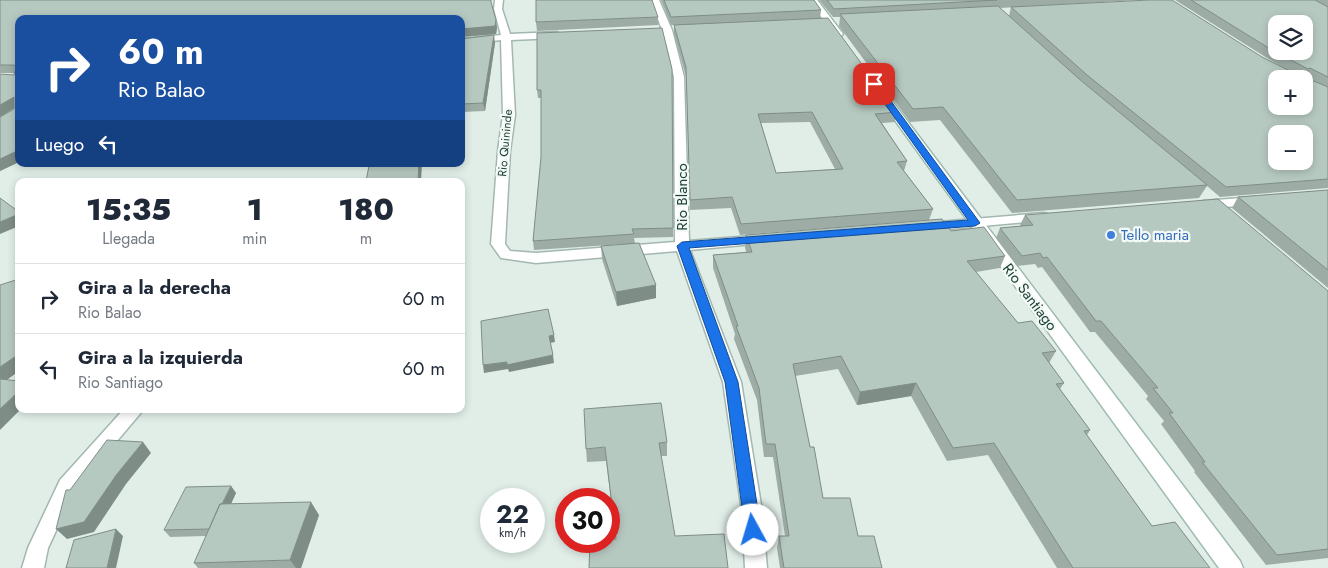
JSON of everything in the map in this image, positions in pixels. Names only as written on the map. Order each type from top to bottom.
[{"type":"street","name":"Rio Quininde","points":[[499,0],[498,9],[506,37],[509,115],[504,151],[498,244],[506,255],[536,258],[780,238]]},
{"type":"street","name":"Rio Blanco","points":[[655,0],[667,30],[679,76],[682,246],[732,382],[752,511],[756,568]]},
{"type":"street","points":[[813,0],[847,46]]},
{"type":"street","points":[[465,42],[563,34]]},
{"type":"street","name":"Rio Santiago","points":[[876,86],[975,223],[1232,568]]},
{"type":"street","points":[[1203,192],[1232,216]]},
{"type":"street","points":[[1189,206],[1273,199]]},
{"type":"street","points":[[917,227],[1053,217]]},
{"type":"street","points":[[33,568],[38,548],[67,486],[131,413]]},
{"type":"building","points":[[0,0],[491,0],[496,20],[495,26],[465,29],[465,15],[15,15],[15,66],[0,65]]},
{"type":"building","points":[[536,0],[652,0],[658,17],[536,22]]},
{"type":"building","points":[[664,0],[814,0],[821,10],[671,17]]},
{"type":"building","points":[[827,0],[997,0],[834,9]]},
{"type":"building","points":[[1172,0],[1262,57],[1288,70],[1268,70],[1268,115],[1313,115],[1313,81],[1328,87],[1328,179],[1226,187],[1087,75],[1011,7]]},
{"type":"building","points":[[1191,0],[1315,0],[1328,7],[1328,77],[1310,68],[1308,69],[1291,60],[1313,60],[1313,15],[1268,15],[1268,48]]},
{"type":"building","points":[[998,6],[1078,78],[1207,185],[1017,200],[943,107],[913,109],[840,14]]},
{"type":"building","points":[[828,18],[897,112],[875,114],[907,161],[897,162],[933,209],[741,224],[732,197],[690,200],[686,67],[674,25]],"holes":[[[812,112],[843,169],[776,173],[758,114]]]},
{"type":"building","points":[[662,28],[672,69],[673,228],[632,229],[634,234],[533,241],[541,157],[541,90],[537,90],[537,33]]},
{"type":"building","points":[[494,35],[483,103],[465,104],[465,39]]},
{"type":"building","points":[[15,71],[15,152],[0,159],[0,117],[14,109],[14,97],[0,105],[0,74],[14,75]]},
{"type":"building","points":[[369,167],[419,167],[418,178],[367,178]]},
{"type":"building","points":[[1328,190],[1328,270],[1238,197]]},
{"type":"building","points":[[0,198],[15,209],[15,216],[0,222]]},
{"type":"building","points":[[1218,199],[1328,291],[1328,549],[1277,555],[1202,462],[1205,462],[1169,413],[1173,413],[1153,388],[1158,388],[1101,321],[1096,321],[1047,257],[1043,258],[1040,253],[1022,256],[1000,228],[1033,225],[1025,215]]},
{"type":"building","points":[[942,219],[951,231],[984,227],[1005,256],[967,261],[1018,323],[1032,321],[1056,351],[1042,353],[1064,383],[1056,384],[1090,430],[1084,431],[1152,526],[1175,522],[1210,568],[1073,568],[994,443],[953,448],[916,383],[860,392],[841,356],[793,364],[810,447],[814,447],[823,498],[850,498],[858,536],[874,536],[882,568],[784,568],[779,536],[789,536],[775,444],[766,444],[759,388],[713,255],[752,252],[746,235]]},
{"type":"building","points":[[639,243],[656,285],[616,292],[601,246]]},
{"type":"building","points":[[15,280],[15,357],[0,367],[0,285]]},
{"type":"building","points":[[548,309],[554,335],[549,336],[553,355],[507,365],[507,362],[483,365],[481,321]]},
{"type":"building","points":[[0,379],[15,381],[15,395],[0,409]]},
{"type":"building","points":[[661,403],[667,442],[659,443],[675,536],[724,534],[728,568],[589,568],[590,553],[620,553],[620,488],[610,488],[605,447],[586,449],[584,409]]},
{"type":"building","points":[[107,440],[143,442],[117,474],[84,522],[56,529],[66,490],[70,490]]},
{"type":"building","points":[[231,486],[222,504],[220,504],[209,529],[164,530],[186,487]]},
{"type":"building","points":[[311,502],[290,560],[194,563],[220,504]]},
{"type":"building","points":[[116,529],[107,568],[66,568],[74,540]]},
{"type":"place","name":"Tello maria","points":[[1111,235]]},
{"type":"route","points":[[753,530],[752,511],[732,382],[682,246],[975,223],[874,84]]}]
